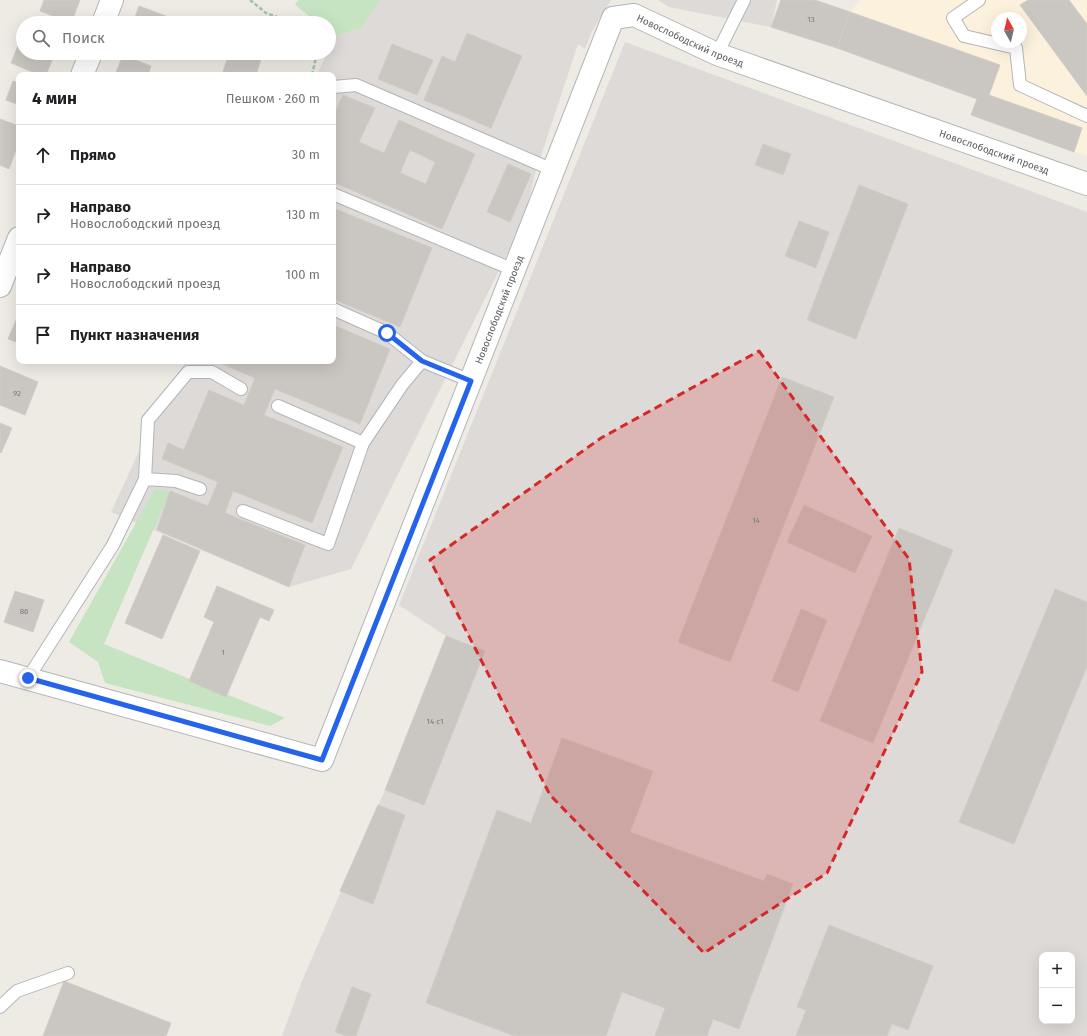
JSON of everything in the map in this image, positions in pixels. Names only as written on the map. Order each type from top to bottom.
[{"type":"street","points":[[106,16],[112,0]]},
{"type":"street","name":"Новослободский проезд","points":[[0,671],[322,760],[613,18],[634,15],[717,54],[1087,184]]},
{"type":"street","points":[[83,72],[88,60]]},
{"type":"street","points":[[0,286],[16,246]]},
{"type":"lane","points":[[717,54],[744,0]]},
{"type":"lane","points":[[979,0],[953,18],[964,36],[1016,48],[1020,85],[1087,116]]},
{"type":"lane","points":[[336,87],[356,85],[553,170]]},
{"type":"lane","points":[[336,195],[514,270]]},
{"type":"lane","points":[[336,310],[387,333],[422,361],[471,381]]},
{"type":"lane","points":[[242,511],[328,544],[363,443],[422,361]]},
{"type":"lane","points":[[28,678],[113,545],[144,479],[148,420],[188,372],[212,372],[241,388]]},
{"type":"lane","points":[[278,406],[363,443]]},
{"type":"lane","points":[[144,479],[176,481],[200,488]]},
{"type":"lane","points":[[0,1007],[17,991],[68,973]]},
{"type":"path","points":[[250,0],[266,13],[274,16]]},
{"type":"path","points":[[313,72],[315,60]]},
{"type":"highlighted area","points":[[759,351],[909,559],[922,672],[827,873],[704,953],[550,795],[430,560],[601,438]]},
{"type":"shaded area","points":[[380,0],[611,0],[592,31],[585,49],[578,44],[535,174],[524,220],[351,569],[289,587],[111,512],[159,408],[184,364],[336,364],[336,72],[318,72],[324,60],[336,60],[336,35],[361,28]]},
{"type":"shaded area","points":[[658,0],[777,0],[771,27],[669,7]]},
{"type":"shaded area","points":[[861,0],[1087,0],[1087,155],[1074,152],[977,99],[837,48],[850,12]]},
{"type":"shaded area","points":[[625,42],[1087,212],[1087,1036],[282,1036],[302,981],[385,790],[446,636],[399,605]]},
{"type":"green space","points":[[298,0],[380,0],[361,28],[336,35],[336,16],[309,16],[295,5]]},
{"type":"green space","points":[[155,489],[170,491],[104,644],[285,718],[270,726],[105,683],[98,662],[69,642]]},
{"type":"building","points":[[44,0],[80,0],[74,16],[53,16],[40,11]]},
{"type":"building","points":[[781,0],[815,0],[850,12],[837,48],[771,27]]},
{"type":"building","points":[[1028,0],[1069,0],[1087,24],[1087,96],[1027,15],[1027,12],[1025,12],[1020,5]]},
{"type":"building","points":[[139,6],[166,16],[135,16]]},
{"type":"building","points":[[850,12],[1000,65],[989,95],[1082,128],[1074,152],[971,115],[977,99],[837,48]]},
{"type":"building","points":[[467,33],[522,56],[491,128],[424,100],[442,56],[455,62]]},
{"type":"building","points":[[392,44],[433,60],[417,95],[378,79]]},
{"type":"building","points":[[16,50],[16,60],[52,60],[47,72],[33,72],[11,63]]},
{"type":"building","points":[[121,60],[136,60],[151,66],[149,72],[116,72]]},
{"type":"building","points":[[227,60],[261,60],[257,72],[223,72]]},
{"type":"building","points":[[13,81],[16,82],[16,104],[6,100]]},
{"type":"building","points":[[343,95],[375,108],[359,142],[384,153],[399,120],[475,154],[442,229],[336,183],[336,110]],"holes":[[[410,150],[435,162],[426,184],[400,173]]]},
{"type":"building","points":[[0,119],[16,125],[16,150],[9,169],[0,165]]},
{"type":"building","points":[[763,144],[791,154],[783,175],[755,165]]},
{"type":"building","points":[[508,164],[531,174],[510,222],[487,212]]},
{"type":"building","points":[[859,185],[908,204],[856,339],[807,320]]},
{"type":"building","points":[[336,209],[432,248],[400,327],[336,300]]},
{"type":"building","points":[[799,221],[829,232],[816,268],[785,256]]},
{"type":"building","points":[[16,320],[16,342],[8,339]]},
{"type":"building","points":[[336,326],[390,349],[360,424],[275,389],[264,415],[343,447],[312,523],[233,491],[225,513],[305,545],[289,587],[157,530],[170,491],[208,506],[218,482],[162,459],[168,443],[184,450],[209,390],[244,405],[255,378],[222,364],[336,364]]},
{"type":"building","points":[[0,366],[38,382],[25,415],[0,405]]},
{"type":"building","points":[[782,377],[834,397],[730,662],[678,642]]},
{"type":"building","points":[[0,423],[12,428],[1,453],[0,452]]},
{"type":"building","points":[[804,505],[872,536],[855,573],[787,542]]},
{"type":"building","points":[[899,528],[953,550],[873,743],[820,721]]},
{"type":"building","points":[[163,535],[200,551],[162,639],[125,623]]},
{"type":"building","points":[[217,586],[274,610],[269,621],[260,617],[226,697],[189,681],[214,622],[204,617]]},
{"type":"building","points":[[1055,589],[1087,602],[1087,666],[1014,844],[959,822]]},
{"type":"building","points":[[15,591],[44,600],[33,632],[4,622]]},
{"type":"building","points":[[801,609],[827,620],[798,692],[772,681]]},
{"type":"building","points":[[446,636],[485,651],[424,805],[385,790]]},
{"type":"building","points":[[562,738],[653,771],[630,832],[764,881],[767,874],[793,884],[739,1029],[713,1019],[707,1036],[655,1036],[665,1008],[622,992],[606,1036],[515,1036],[426,1003],[497,810],[531,823]]},
{"type":"building","points":[[378,805],[405,815],[373,904],[340,891]]},
{"type":"building","points":[[829,925],[933,966],[908,1030],[892,1024],[887,1036],[796,1036],[806,1010],[797,1007]]},
{"type":"building","points":[[64,981],[171,1023],[166,1036],[43,1036]]},
{"type":"building","points":[[352,987],[371,994],[356,1036],[346,1036],[335,1032]]},
{"type":"route","points":[[28,678],[322,760],[471,381],[422,361],[387,333]]}]
